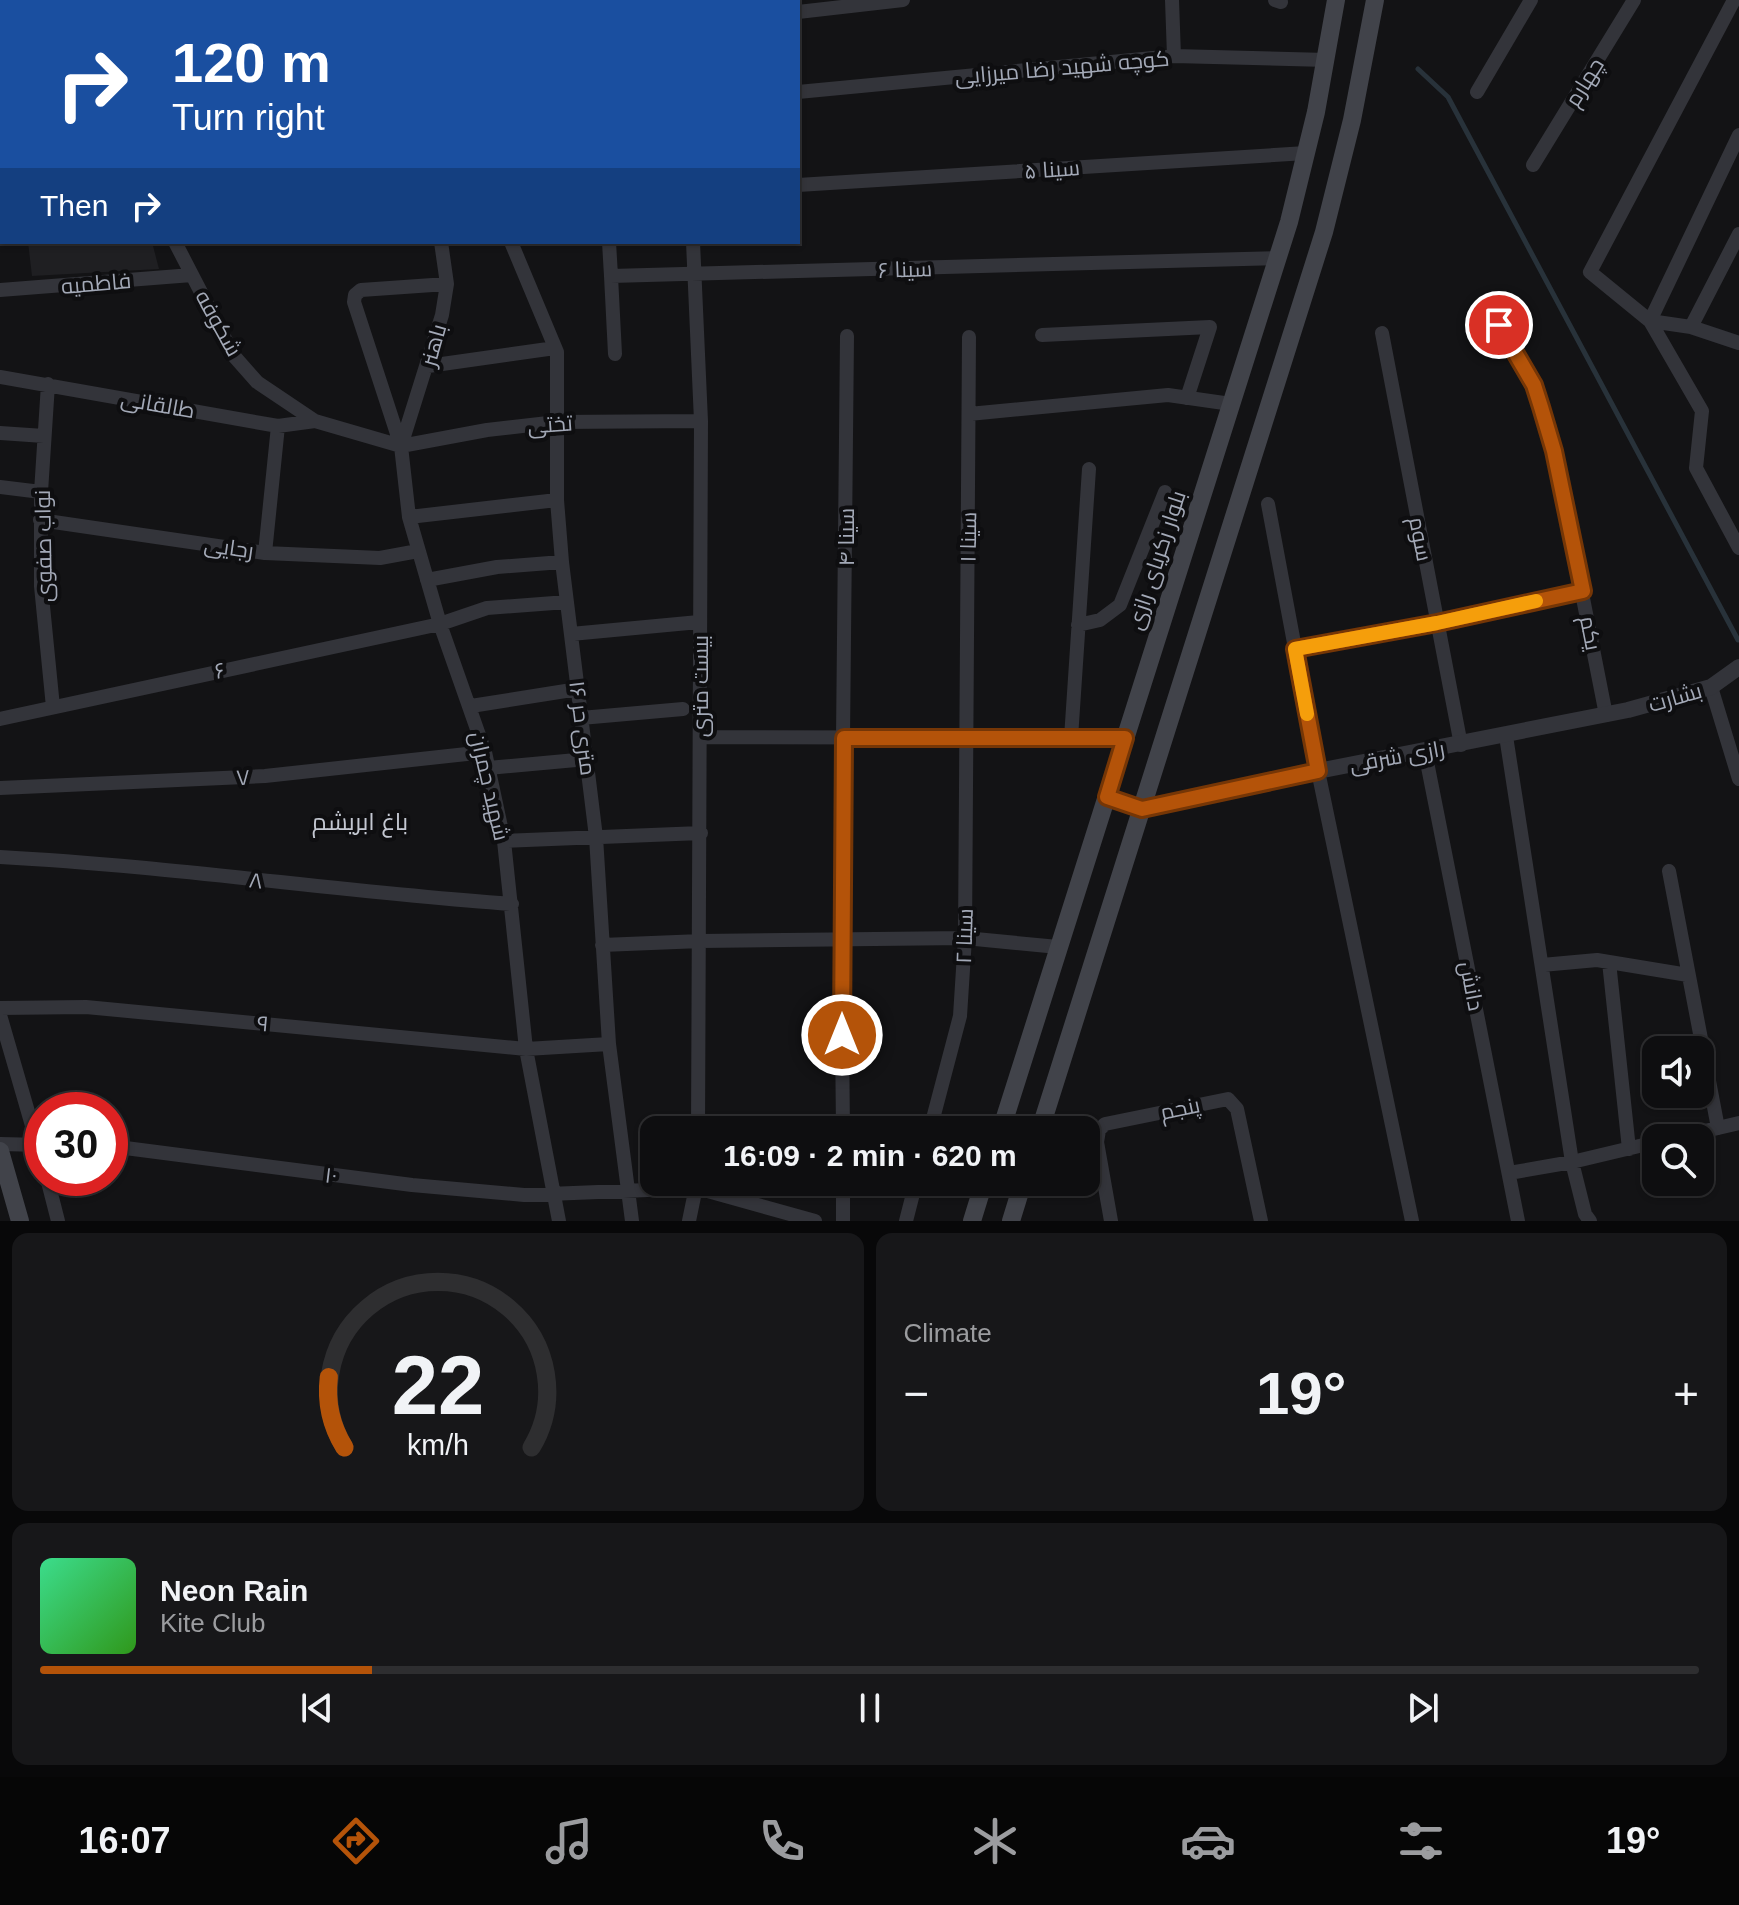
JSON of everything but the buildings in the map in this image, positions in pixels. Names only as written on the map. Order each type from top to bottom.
[{"type":"main road","name":"بلوار زکریای رازی","points":[[1005,1116],[1277,258],[1306,153],[1327,60],[1336,0]]},
{"type":"main road","points":[[1044,1116],[1324,232],[1352,120],[1375,0]]},
{"type":"main road","points":[[1107,797],[1142,809]]},
{"type":"main road","points":[[0,1151],[20,1221]]},
{"type":"main road","points":[[972,1221],[980,1196]]},
{"type":"main road","points":[[1011,1221],[1019,1196]]},
{"type":"street","points":[[800,12],[903,0]]},
{"type":"street","points":[[1172,0],[1174,56]]},
{"type":"street","points":[[1477,92],[1531,0]]},
{"type":"street","name":"چهارم","points":[[1533,165],[1634,0]]},
{"type":"street","points":[[1734,0],[1590,272],[1650,321],[1702,411],[1696,468],[1739,548]]},
{"type":"street","name":"کوچه شهید رضا میرزایی","points":[[800,92],[1174,56],[1327,60]]},
{"type":"street","points":[[1650,321],[1739,135]]},
{"type":"street","name":"سینا ۵","points":[[800,185],[1306,153]]},
{"type":"street","points":[[1691,327],[1739,234]]},
{"type":"street","name":"شکوفه","points":[[176,244],[234,356],[257,382],[315,421]]},
{"type":"street","name":"باهنر","points":[[401,446],[442,315],[447,284],[441,244]]},
{"type":"street","name":"۱۶ متری حر","points":[[512,244],[555,348],[557,500],[562,562],[596,837],[609,1044],[632,1221]]},
{"type":"street","points":[[609,244],[615,354]]},
{"type":"street","name":"بیست متری","points":[[693,244],[701,421],[698,1116]]},
{"type":"street","name":"سینا ۶","points":[[611,276],[1277,258]]},
{"type":"street","name":"فاطمیه","points":[[0,290],[192,275]]},
{"type":"street","points":[[401,446],[354,302],[355,295],[361,290],[447,284]]},
{"type":"street","points":[[1650,321],[1691,327],[1739,343]]},
{"type":"street","name":"یکم","points":[[1499,325],[1534,385],[1554,451],[1606,715]]},
{"type":"street","points":[[1042,335],[1210,327],[1187,398]]},
{"type":"street","name":"سوم","points":[[1382,333],[1461,745]]},
{"type":"street","name":"سینا ۴","points":[[843,1116],[841,940],[847,336]]},
{"type":"street","name":"۱ سینا","points":[[965,737],[969,337]]},
{"type":"street","points":[[428,366],[555,348]]},
{"type":"street","name":"طالقانی","points":[[0,377],[278,426],[315,421]]},
{"type":"street","name":"نواب صفوی","points":[[48,384],[40,520],[41,586],[53,707]]},
{"type":"street","points":[[969,414],[1168,395],[1231,404]]},
{"type":"street","points":[[315,421],[401,446]]},
{"type":"street","name":"تختی","points":[[401,446],[487,430],[557,422],[701,421]]},
{"type":"street","points":[[265,553],[278,426]]},
{"type":"street","points":[[0,433],[44,436]]},
{"type":"street","name":"شهید چمران","points":[[401,446],[409,517],[440,624],[485,752],[504,841],[526,1049],[559,1221]]},
{"type":"street","points":[[1071,738],[1089,469]]},
{"type":"street","points":[[0,487],[41,492]]},
{"type":"street","points":[[1078,625],[1100,620],[1120,605],[1165,492]]},
{"type":"street","points":[[409,517],[557,500]]},
{"type":"street","points":[[1268,504],[1318,771],[1412,1221]]},
{"type":"street","name":"رجایی","points":[[40,520],[265,553],[380,558],[418,551]]},
{"type":"street","points":[[427,580],[497,567],[562,562]]},
{"type":"street","points":[[1295,649],[1437,623],[1583,591]]},
{"type":"street","name":"۶","points":[[0,719],[440,624],[487,608],[567,602]]},
{"type":"street","points":[[571,634],[699,622]]},
{"type":"street","name":"بشارت","points":[[1606,715],[1711,687],[1739,667]]},
{"type":"street","points":[[1711,687],[1739,779]]},
{"type":"street","points":[[471,706],[578,689]]},
{"type":"street","points":[[581,718],[683,709]]},
{"type":"street","name":"رازی شرقی","points":[[1142,809],[1606,715]]},
{"type":"street","points":[[1506,736],[1572,1162],[1585,1214],[1590,1221]]},
{"type":"street","points":[[700,737],[1125,738]]},
{"type":"street","name":"سینا ۲","points":[[934,1116],[960,1016],[965,938],[965,737]]},
{"type":"street","name":"۷","points":[[0,788],[265,776],[485,752]]},
{"type":"street","name":"دانش","points":[[1425,752],[1518,1221]]},
{"type":"street","points":[[488,768],[587,759]]},
{"type":"street","points":[[504,841],[701,833]]},
{"type":"street","name":"۸","points":[[0,857],[87,862],[512,904]]},
{"type":"street","points":[[1669,871],[1718,1128]]},
{"type":"street","points":[[602,945],[965,938],[1058,947]]},
{"type":"street","points":[[1542,965],[1597,960],[1688,975]]},
{"type":"street","points":[[1609,962],[1629,1149]]},
{"type":"street","name":"۹","points":[[0,1008],[86,1007],[526,1049],[609,1044]]},
{"type":"street","points":[[0,1015],[24,1094]]},
{"type":"street","name":"پنجم","points":[[1111,1221],[1097,1142],[1099,1130],[1105,1124],[1228,1099],[1237,1109],[1261,1221]]},
{"type":"street","points":[[1714,1129],[1739,1123]]},
{"type":"street","points":[[0,1144],[24,1148]]},
{"type":"street","points":[[1509,1173],[1642,1146]]},
{"type":"street","name":"۱۰","points":[[128,1148],[412,1185],[524,1195],[640,1190]]},
{"type":"street","points":[[52,1196],[58,1221]]},
{"type":"street","points":[[689,1221],[695,1196]]},
{"type":"street","name":"۱۰","points":[[724,1196],[770,1215],[815,1221]]},
{"type":"street","points":[[843,1196],[843,1221]]},
{"type":"street","points":[[906,1221],[912,1196]]},
{"type":"shaded area","points":[[28,244],[153,244],[159,269],[32,276]]},
{"type":"waterway","points":[[1418,69],[1448,97],[1738,640]]},
{"type":"slow traffic","points":[[1307,714],[1295,649],[1536,601]]},
{"type":"district","name":"باغ ابریشم","points":[[360,822]]},
{"type":"route","points":[[842,1035],[844,738],[1125,738],[1107,797],[1142,809],[1318,771],[1295,649],[1437,623],[1583,591],[1554,451],[1541,407],[1534,385],[1499,325]]}]
